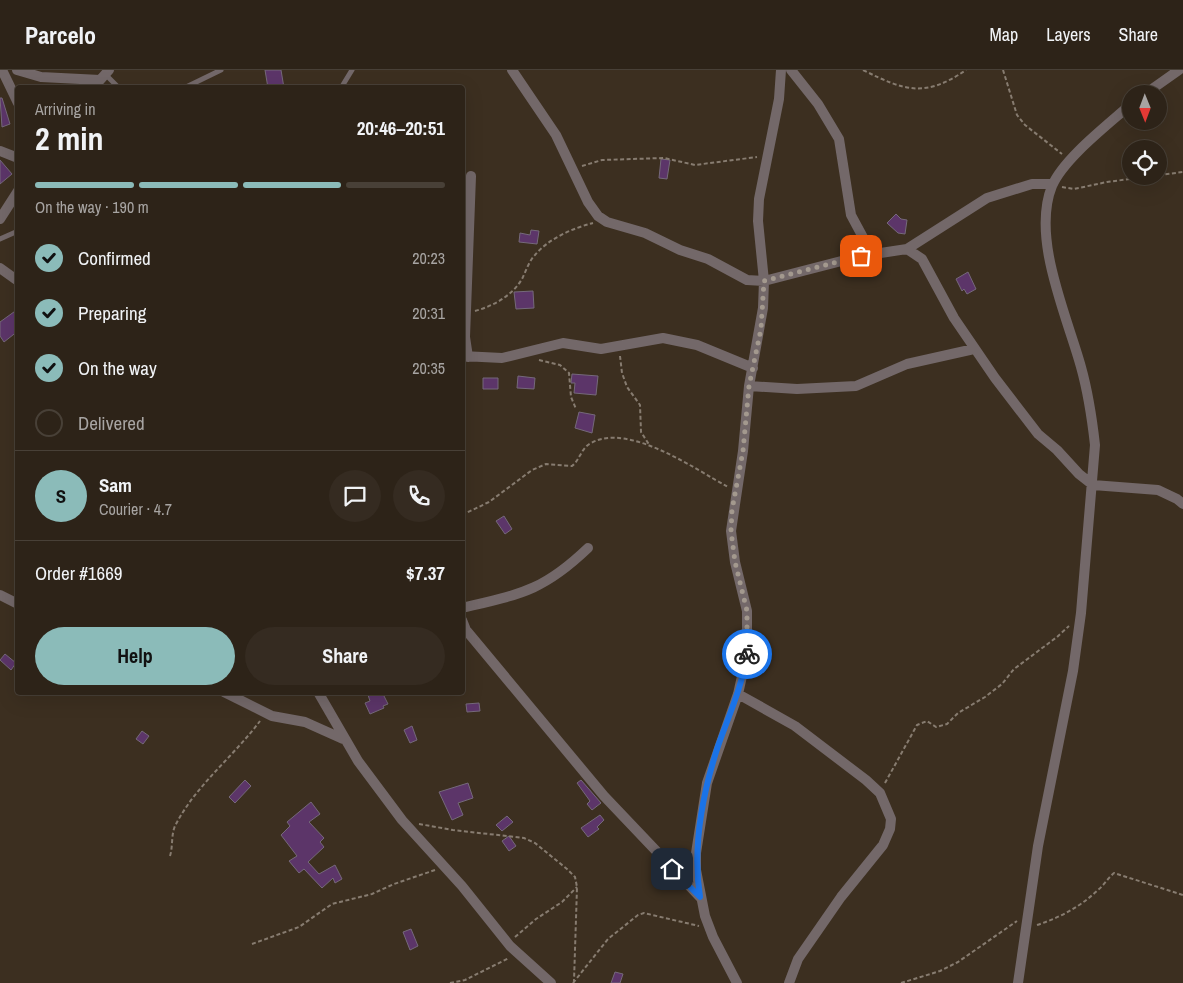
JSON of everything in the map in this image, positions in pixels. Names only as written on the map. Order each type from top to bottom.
[{"type":"street","points":[[2,70],[15,97]]},
{"type":"street","points":[[17,70],[42,77],[101,78]]},
{"type":"street","points":[[512,70],[556,135],[588,202],[598,216],[607,222],[644,233],[680,250],[708,259],[739,278],[755,282],[872,254],[907,249],[987,198],[1032,184],[1053,184]]},
{"type":"street","points":[[737,983],[709,928],[700,897],[696,870],[696,853],[702,806],[719,745],[738,694],[746,661],[747,611],[732,547],[732,524],[743,451],[749,386],[761,329],[764,281],[758,221],[758,199],[779,99],[781,70]]},
{"type":"street","points":[[791,70],[818,104],[839,139],[851,215],[872,254]]},
{"type":"street","points":[[1158,85],[1179,70]]},
{"type":"street","points":[[1018,983],[1040,838],[1073,671],[1081,613],[1095,445],[1092,418],[1081,367],[1053,278],[1047,233],[1048,201],[1053,184],[1071,161],[1085,145],[1122,112]]},
{"type":"street","points":[[0,151],[15,157]]},
{"type":"street","points":[[472,176],[465,356],[485,358],[517,356],[563,344],[601,349],[651,339],[672,339],[701,346],[753,368]]},
{"type":"street","points":[[0,219],[15,196]]},
{"type":"street","points":[[907,249],[922,258],[954,318],[1038,434],[1093,485],[1131,486],[1158,490],[1183,504]]},
{"type":"street","points":[[0,268],[15,279]]},
{"type":"street","points":[[749,386],[810,389],[856,386],[907,364],[974,348]]},
{"type":"street","points":[[465,607],[518,595],[535,588],[567,568],[588,548]]},
{"type":"street","points":[[0,595],[15,602]]},
{"type":"street","points":[[465,628],[604,796],[700,897]]},
{"type":"street","points":[[738,694],[795,726],[880,793],[891,818],[890,829],[883,845],[841,897],[798,959],[789,983]]},
{"type":"street","points":[[230,695],[277,718],[305,722],[344,740]]},
{"type":"street","points":[[320,695],[344,740],[402,820],[490,918],[505,940],[551,983]]},
{"type":"lane","points":[[190,85],[221,70]]},
{"type":"lane","points":[[343,85],[352,70]]},
{"type":"lane","points":[[101,78],[114,85]]},
{"type":"lane","points":[[0,239],[15,232]]},
{"type":"path","points":[[863,70],[895,84],[920,88],[939,86],[966,70]]},
{"type":"path","points":[[1003,70],[1016,115],[1025,126],[1071,161]]},
{"type":"path","points":[[574,170],[602,160],[664,158],[695,165],[736,161],[767,155]]},
{"type":"path","points":[[1167,174],[1183,172]]},
{"type":"path","points":[[1053,184],[1074,189],[1122,180]]},
{"type":"path","points":[[466,314],[493,305],[513,290],[534,255],[546,245],[577,228],[607,222]]},
{"type":"path","points":[[620,346],[622,373],[627,387],[640,405],[641,432],[650,446]]},
{"type":"path","points":[[537,360],[560,365],[569,373],[571,397],[576,409]]},
{"type":"path","points":[[465,514],[490,502],[532,470],[546,464],[572,466],[577,462],[588,444],[598,439],[623,437],[650,446],[736,492]]},
{"type":"path","points":[[880,793],[916,725],[926,721],[936,727],[947,724],[958,712],[996,689],[1014,668],[1057,637],[1069,625]]},
{"type":"path","points":[[170,856],[174,842],[173,831],[185,808],[266,713]]},
{"type":"path","points":[[402,820],[452,830],[524,838],[535,843],[567,869],[575,877],[577,887],[573,982]]},
{"type":"path","points":[[252,944],[299,926],[332,904],[372,894],[444,866]]},
{"type":"path","points":[[1027,928],[1057,918],[1079,906],[1099,890],[1114,873],[1183,895]]},
{"type":"path","points":[[505,940],[522,934],[536,919],[562,902],[577,887]]},
{"type":"path","points":[[900,983],[940,971],[958,962],[1028,912]]},
{"type":"path","points":[[573,982],[608,940],[638,915],[644,913],[709,928]]},
{"type":"path","points":[[450,983],[458,983],[494,968],[518,953]]},
{"type":"building","points":[[265,70],[281,70],[284,85],[268,85]]},
{"type":"building","points":[[0,98],[2,98],[10,124],[2,127]]},
{"type":"building","points":[[661,159],[670,160],[667,179],[659,178]]},
{"type":"building","points":[[0,160],[12,174],[0,184]]},
{"type":"building","points":[[896,214],[901,219],[907,220],[905,234],[898,233],[887,223]]},
{"type":"building","points":[[531,230],[539,231],[537,244],[519,242],[520,233],[530,235]]},
{"type":"building","points":[[968,272],[976,289],[967,294],[964,289],[962,291],[956,279]]},
{"type":"building","points":[[533,291],[534,308],[516,309],[514,292]]},
{"type":"building","points":[[15,311],[15,333],[4,342],[0,336],[0,322]]},
{"type":"building","points":[[572,374],[598,376],[596,395],[574,393],[575,383],[571,383]]},
{"type":"building","points":[[518,376],[535,378],[534,389],[517,388]]},
{"type":"building","points":[[483,378],[498,378],[498,389],[483,389]]},
{"type":"building","points":[[579,412],[595,415],[592,433],[575,428]]},
{"type":"building","points":[[504,516],[512,529],[505,534],[496,521]]},
{"type":"building","points":[[5,654],[15,662],[15,664],[11,670],[0,660]]},
{"type":"building","points":[[368,695],[384,695],[388,704],[383,706],[384,708],[370,714],[365,703],[370,701]]},
{"type":"building","points":[[479,703],[480,711],[467,712],[466,704]]},
{"type":"building","points":[[412,726],[417,740],[410,743],[404,730]]},
{"type":"building","points":[[142,731],[149,736],[143,744],[136,739]]},
{"type":"building","points":[[245,780],[251,786],[235,803],[229,797]]},
{"type":"building","points":[[581,780],[601,803],[592,810],[587,804],[590,801],[577,783]]},
{"type":"building","points":[[468,783],[473,798],[458,803],[463,815],[452,820],[439,792]]},
{"type":"building","points":[[311,802],[320,814],[309,822],[324,838],[320,842],[324,847],[308,862],[319,874],[335,865],[342,879],[335,883],[333,878],[322,888],[304,869],[299,873],[289,861],[297,856],[281,835],[290,826],[287,822]]},
{"type":"building","points":[[600,815],[604,820],[597,827],[599,829],[588,837],[581,828]]},
{"type":"building","points":[[507,816],[513,822],[502,831],[496,825]]},
{"type":"building","points":[[509,836],[516,846],[509,851],[502,841]]},
{"type":"building","points":[[411,929],[418,946],[410,950],[403,932]]},
{"type":"building","points":[[615,972],[623,974],[620,983],[611,983]]},
{"type":"way so far","points":[[747,654],[747,611],[732,547],[731,531],[732,510],[741,468],[749,386],[761,329],[764,281],[861,256]]},
{"type":"route","points":[[672,869],[700,897],[696,870],[696,853],[702,806],[719,745],[744,677],[747,654]]}]
